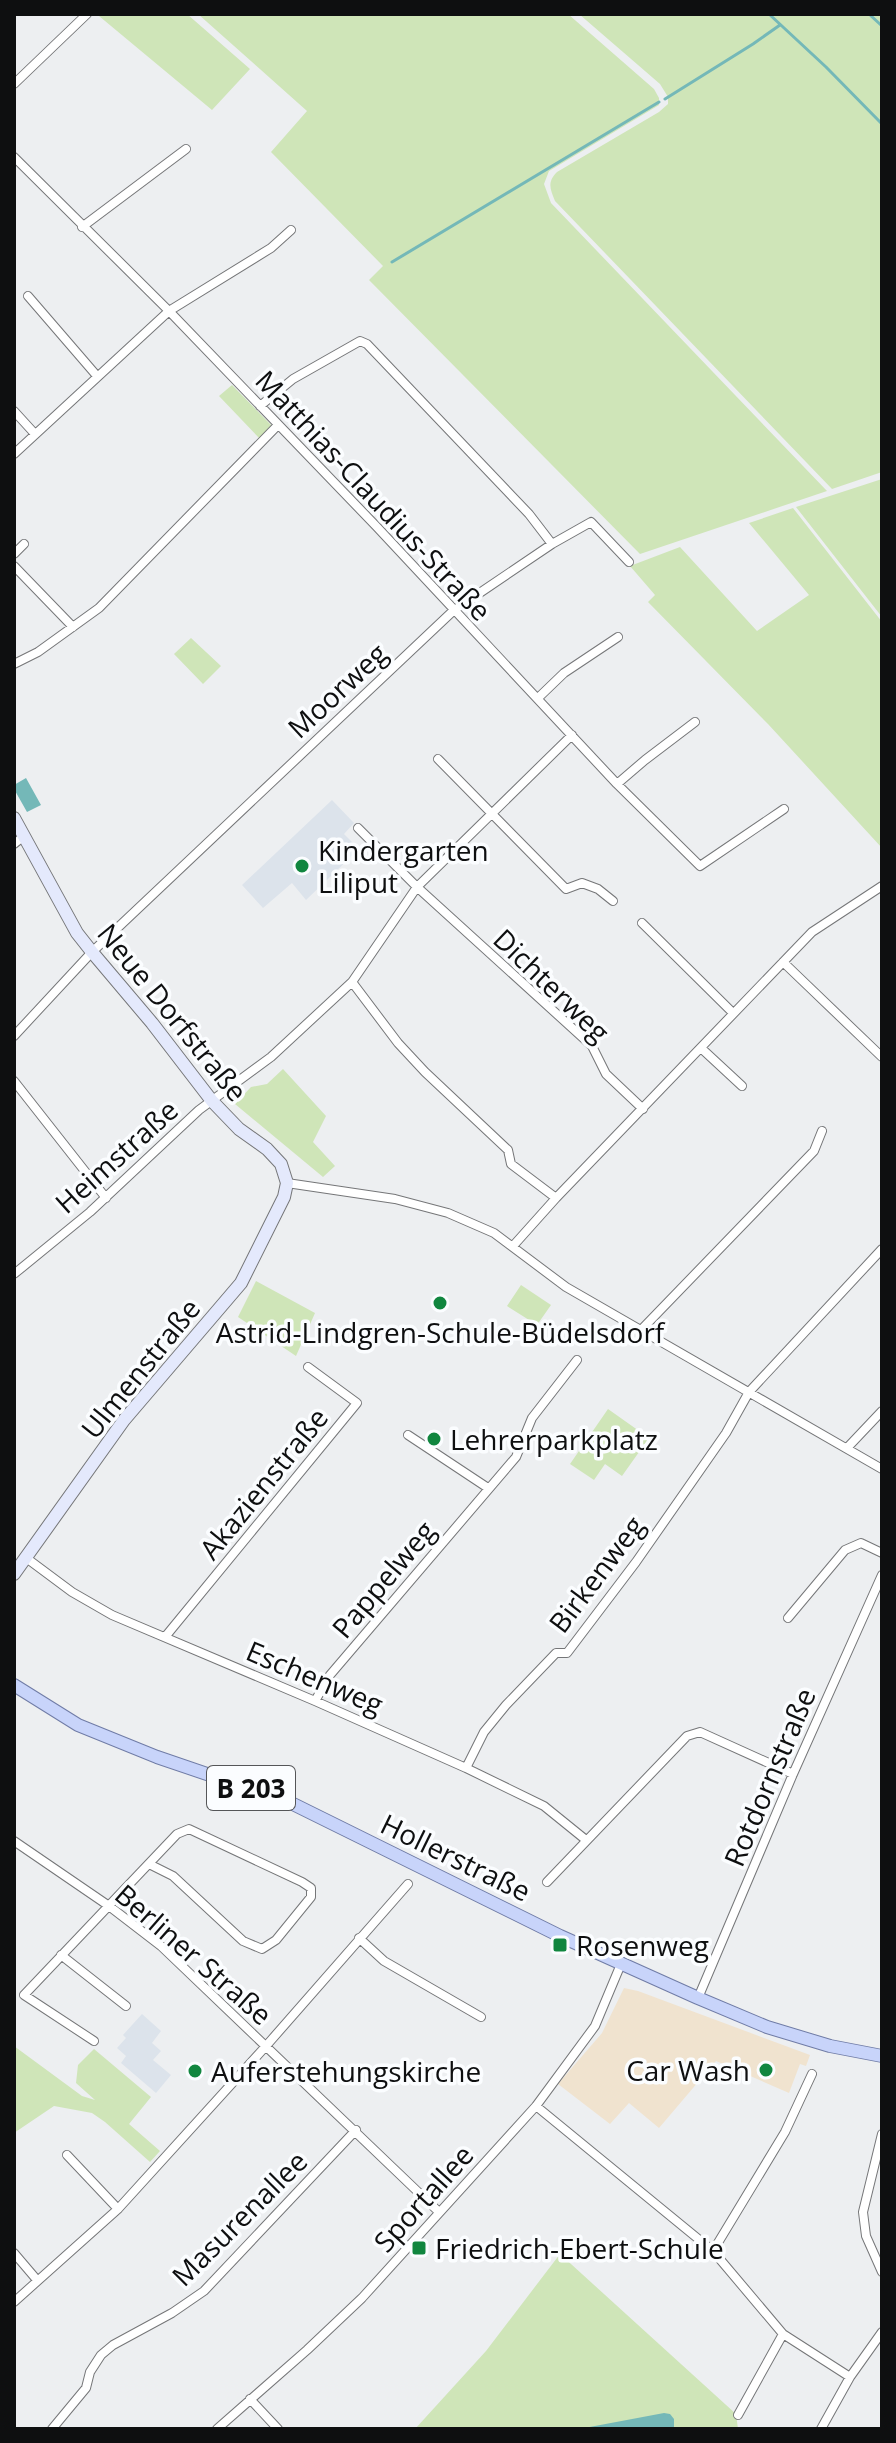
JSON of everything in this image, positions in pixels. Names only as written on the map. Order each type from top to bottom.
[{"type":"main road","name":"Hollerstraße","points":[[14,1685],[78,1725],[157,1757],[289,1802],[621,1964],[698,1998],[767,2027],[830,2046],[882,2056]]},
{"type":"street","points":[[14,84],[87,14]]},
{"type":"street","points":[[82,227],[186,149]]},
{"type":"street","name":"Matthias-Claudius-Straße","points":[[14,157],[169,311],[376,526],[617,784],[700,866],[784,809]]},
{"type":"street","points":[[14,454],[169,311],[271,248],[291,230]]},
{"type":"street","points":[[28,296],[97,376]]},
{"type":"street","points":[[260,406],[293,379],[360,341],[367,344],[521,505],[552,544]]},
{"type":"street","points":[[14,411],[35,434]]},
{"type":"street","points":[[14,664],[38,652],[99,608],[278,425]]},
{"type":"street","name":"Moorweg","points":[[14,1036],[92,952],[453,611],[552,544],[591,522],[629,562]]},
{"type":"street","points":[[14,554],[24,544]]},
{"type":"street","points":[[14,566],[73,627]]},
{"type":"street","points":[[538,698],[564,673],[618,637]]},
{"type":"street","points":[[617,784],[695,722]]},
{"type":"street","name":"Heimstraße","points":[[14,1274],[106,1198],[199,1110],[271,1057],[352,982],[417,887],[572,735]]},
{"type":"street","points":[[438,759],[566,889],[582,883],[598,889],[613,901]]},
{"type":"street","name":"Neue Dorfstraße","points":[[14,818],[19,840],[92,952],[212,1101],[239,1129],[267,1149],[281,1164],[287,1183]]},
{"type":"street","name":"Dichterweg","points":[[358,828],[417,887],[592,1046],[606,1074],[643,1109]]},
{"type":"street","points":[[513,1246],[812,932],[882,886]]},
{"type":"street","points":[[642,923],[733,1013]]},
{"type":"street","points":[[783,962],[882,1057]]},
{"type":"street","points":[[352,982],[398,1043],[508,1150],[511,1164],[556,1198]]},
{"type":"street","points":[[701,1048],[742,1086]]},
{"type":"street","points":[[14,1081],[106,1198]]},
{"type":"street","points":[[641,1330],[814,1151],[822,1131]]},
{"type":"street","points":[[287,1183],[395,1199],[448,1213],[494,1233],[566,1287],[882,1469]]},
{"type":"street","name":"Ulmenstraße","points":[[14,1574],[124,1420],[241,1283],[284,1197],[287,1183]]},
{"type":"street","name":"Birkenweg","points":[[466,1768],[484,1732],[506,1705],[556,1653],[567,1653],[579,1638],[726,1433],[749,1392],[882,1249]]},
{"type":"street","name":"Pappelweg","points":[[315,1701],[330,1675],[516,1457],[532,1418],[577,1360]]},
{"type":"street","name":"Akazienstraße","points":[[165,1637],[357,1403],[308,1367]]},
{"type":"street","points":[[847,1448],[882,1411]]},
{"type":"street","points":[[408,1435],[488,1488]]},
{"type":"street","points":[[788,1618],[845,1550],[861,1543],[882,1553]]},
{"type":"street","name":"Eschenweg","points":[[25,1557],[72,1592],[112,1615],[466,1768],[544,1806],[586,1840]]},
{"type":"street","name":"Rotdornstraße","points":[[698,1998],[882,1575]]},
{"type":"street","points":[[547,1882],[687,1736],[700,1732],[793,1774]]},
{"type":"street","points":[[94,2041],[24,1995],[177,1834],[189,1829],[302,1882],[311,1888],[311,1897],[276,1940],[262,1949],[243,1941],[173,1876],[149,1864]]},
{"type":"street","name":"Berliner Straße","points":[[14,1841],[161,1946],[439,2212]]},
{"type":"street","points":[[14,2302],[118,2209],[408,1884]]},
{"type":"street","points":[[359,1938],[384,1961],[481,2017]]},
{"type":"street","points":[[61,1955],[126,2006]]},
{"type":"street","name":"Sportallee","points":[[217,2429],[362,2298],[536,2106],[595,2026],[621,1964]]},
{"type":"street","points":[[713,2251],[785,2132],[812,2074]]},
{"type":"street","points":[[536,2106],[713,2251],[783,2334],[850,2377]]},
{"type":"street","name":"Masurenallee","points":[[52,2429],[86,2388],[90,2372],[101,2355],[204,2291],[356,2130]]},
{"type":"street","points":[[882,2134],[863,2212],[866,2236],[882,2272]]},
{"type":"street","points":[[67,2155],[118,2209]]},
{"type":"street","points":[[14,2253],[37,2280]]},
{"type":"street","points":[[823,2428],[850,2377],[882,2332]]},
{"type":"street","points":[[738,2415],[783,2334]]},
{"type":"street","points":[[250,2399],[278,2429]]},
{"type":"shaded area","name":"Kindergarten Liliput","points":[[332,800],[354,823],[344,834],[359,849],[306,900],[292,883],[263,908],[242,885]]},
{"type":"shaded area","points":[[624,1988],[810,2055],[806,2066],[800,2064],[789,2093],[716,2061],[659,2128],[629,2103],[610,2124],[558,2084],[602,2033]]},
{"type":"shaded area","points":[[142,2014],[161,2031],[152,2043],[161,2051],[153,2060],[171,2075],[156,2093],[121,2063],[126,2056],[117,2048],[126,2038],[123,2035]]},
{"type":"green space","points":[[187,14],[250,69],[212,110],[99,16]]},
{"type":"green space","points":[[198,14],[568,14],[654,89],[659,105],[549,171],[544,184],[551,203],[827,491],[640,554],[369,280],[383,266],[271,152],[307,111]]},
{"type":"green space","points":[[579,14],[882,14],[882,472],[832,489],[555,201],[550,186],[557,172],[668,104],[668,97],[660,84]]},
{"type":"green space","points":[[232,385],[272,426],[260,439],[219,396]]},
{"type":"green space","points":[[882,479],[882,617],[796,507]]},
{"type":"green space","points":[[793,508],[882,622],[882,848],[768,724],[648,602],[655,595],[630,566],[680,547],[757,631],[809,595],[749,523]]},
{"type":"green space","points":[[191,638],[221,666],[203,684],[174,654]]},
{"type":"green space","points":[[283,1069],[326,1116],[313,1142],[335,1166],[323,1177],[235,1104],[251,1087],[267,1084]]},
{"type":"green space","points":[[256,1281],[315,1313],[296,1356],[238,1317]]},
{"type":"green space","points":[[521,1285],[551,1305],[537,1325],[507,1306]]},
{"type":"green space","points":[[608,1409],[649,1438],[622,1476],[605,1464],[594,1480],[570,1464]]},
{"type":"green space","points":[[14,2046],[82,2096],[95,2100],[76,2083],[78,2065],[94,2049],[151,2097],[129,2124],[160,2151],[150,2162],[92,2113],[54,2106],[14,2133]]},
{"type":"green space","points":[[560,2254],[736,2414],[738,2429],[415,2429],[486,2351]]},
{"type":"water","points":[[26,778],[41,805],[27,812],[14,789],[14,785]]},
{"type":"water","points":[[664,2413],[674,2419],[674,2429],[579,2429]]},
{"type":"waterway","points":[[769,14],[882,124]]},
{"type":"waterway","points":[[869,14],[882,26]]},
{"type":"waterway","points":[[665,99],[780,25]]},
{"type":"waterway","points":[[392,262],[659,102]]},
{"type":"place","name":"Kindergarten Liliput","points":[[302,866]]},
{"type":"place","name":"Astrid-Lindgren-Schule-Büdelsdorf","points":[[440,1303]]},
{"type":"place","name":"Lehrerparkplatz","points":[[434,1439]]},
{"type":"place","name":"Rosenweg","points":[[560,1945]]},
{"type":"place","name":"Car Wash","points":[[766,2070]]},
{"type":"place","name":"Auferstehungskirche","points":[[195,2071]]},
{"type":"place","name":"Friedrich-Ebert-Schule","points":[[419,2248]]}]
